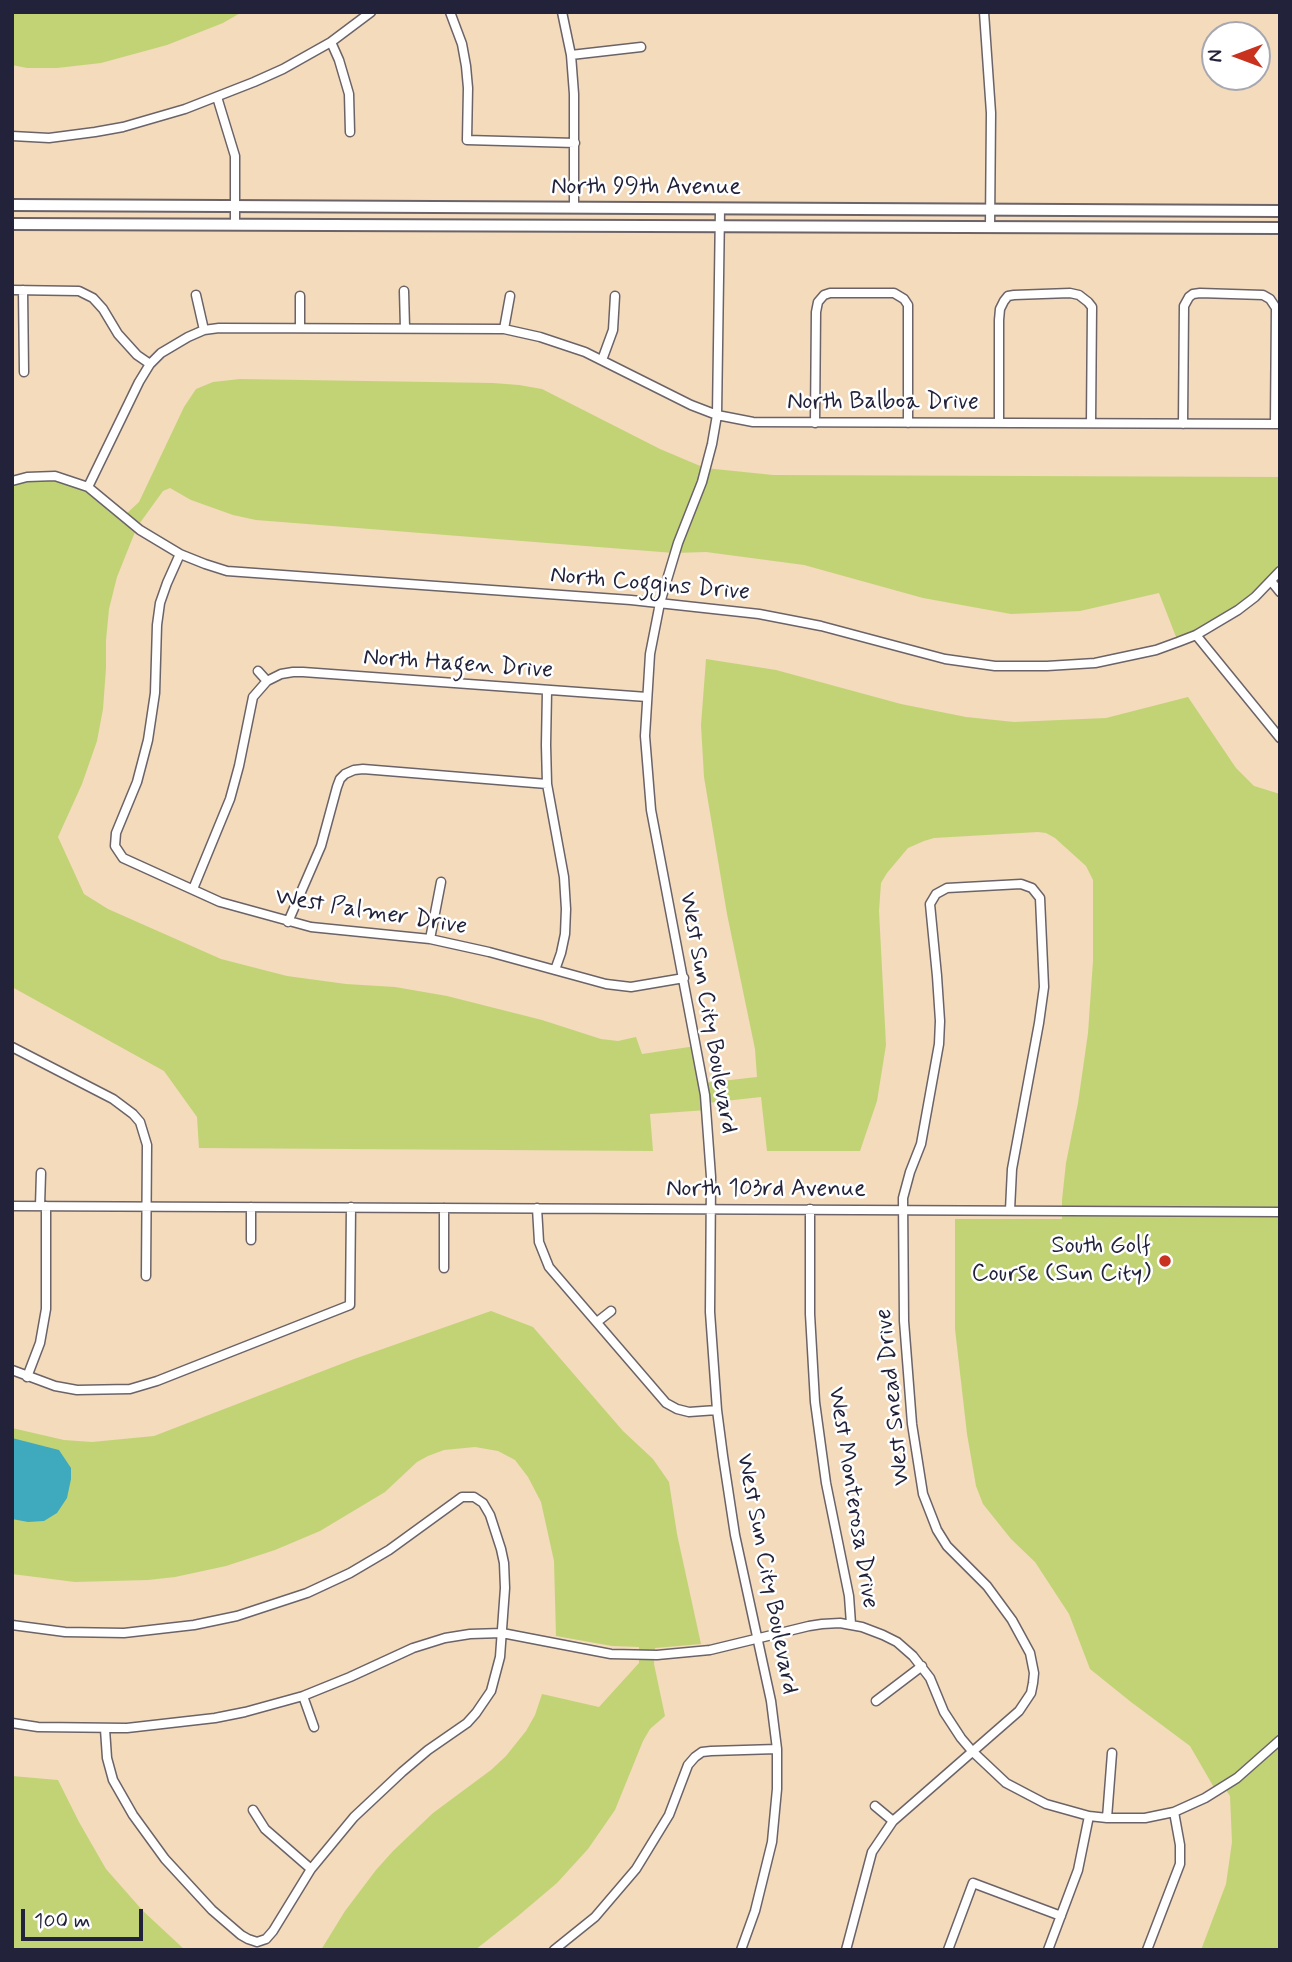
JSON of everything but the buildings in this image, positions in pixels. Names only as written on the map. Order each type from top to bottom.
[{"type":"main road","name":"North 99th Avenue","points":[[12,205],[1280,211]]},
{"type":"main road","points":[[646,226],[647,209]]},
{"type":"main road","points":[[883,210],[883,228]]},
{"type":"main road","name":"North 99th Avenue","points":[[12,224],[1280,228]]},
{"type":"street","points":[[12,136],[49,138],[123,127],[217,97],[283,69],[331,42],[371,12]]},
{"type":"street","points":[[450,12],[462,44],[466,66],[467,141],[575,143]]},
{"type":"street","points":[[562,12],[571,55],[574,94],[574,208]]},
{"type":"street","points":[[984,12],[991,113],[990,228]]},
{"type":"street","points":[[331,42],[349,94],[350,131]]},
{"type":"street","points":[[571,55],[641,47]]},
{"type":"street","points":[[217,97],[235,156],[235,225]]},
{"type":"street","name":"West Sun City Boulevard","points":[[720,209],[717,415],[702,482],[678,542],[660,603],[650,654],[645,736],[651,810],[705,1095],[710,1150],[710,1312],[717,1410],[735,1535],[759,1639],[777,1749],[777,1789],[772,1842],[755,1911],[741,1950]]},
{"type":"street","points":[[12,290],[79,291],[93,298],[118,334],[137,355],[150,364]]},
{"type":"street","points":[[23,290],[24,372]]},
{"type":"street","points":[[404,291],[405,328]]},
{"type":"street","points":[[999,424],[1000,309],[1008,296],[1070,292],[1079,295],[1092,307],[1091,422]]},
{"type":"street","points":[[815,423],[816,312],[818,302],[830,293],[894,293],[904,299],[908,306],[908,423]]},
{"type":"street","points":[[1183,424],[1183,316],[1186,302],[1193,294],[1262,295],[1270,299],[1276,308],[1278,424]]},
{"type":"street","points":[[196,295],[204,330]]},
{"type":"street","points":[[300,296],[300,328]]},
{"type":"street","points":[[504,329],[510,296]]},
{"type":"street","points":[[602,360],[613,330],[615,296]]},
{"type":"street","name":"North Balboa Drive","points":[[88,487],[150,364],[174,344],[204,330],[504,329],[568,346],[691,405],[717,415],[753,422],[1278,424]]},
{"type":"street","name":"North Coggins Drive","points":[[12,481],[27,477],[55,476],[88,487],[140,530],[180,554],[227,571],[660,603],[784,618],[945,659],[995,666],[1094,663],[1156,650],[1196,635],[1238,610],[1280,571]]},
{"type":"street","name":"West Palmer Drive","points":[[180,554],[160,603],[155,693],[148,740],[136,782],[116,833],[115,846],[123,858],[220,902],[311,927],[430,939],[606,984],[631,987],[684,978]]},
{"type":"street","points":[[1271,581],[1280,592]]},
{"type":"street","points":[[1196,635],[1280,738]]},
{"type":"street","points":[[192,889],[230,799],[253,697],[267,681],[258,671]]},
{"type":"street","name":"North Hagen Drive","points":[[267,681],[293,672],[647,697]]},
{"type":"street","points":[[548,691],[547,785],[564,877],[566,909],[565,934],[555,970]]},
{"type":"street","points":[[288,922],[321,846],[337,786],[345,774],[363,769],[547,785]]},
{"type":"street","points":[[430,939],[441,882]]},
{"type":"street","name":"West Snead Drive","points":[[846,1950],[872,1852],[893,1821],[1019,1711],[1031,1693],[1034,1673],[1030,1653],[1012,1620],[987,1586],[947,1546],[937,1531],[923,1494],[912,1424],[906,1364],[903,1209],[906,1184],[921,1144],[939,1044],[940,1021],[930,904],[942,890],[1021,884],[1032,888],[1040,898],[1044,987],[1012,1169],[1010,1210]]},
{"type":"street","points":[[12,1046],[113,1099],[140,1122],[147,1144],[146,1276]]},
{"type":"street","points":[[27,1377],[40,1343],[46,1309],[41,1173]]},
{"type":"street","name":"North 103rd Avenue","points":[[12,1206],[1280,1212]]},
{"type":"street","points":[[251,1207],[251,1240]]},
{"type":"street","points":[[12,1370],[55,1386],[77,1390],[130,1389],[157,1381],[349,1305],[351,1207]]},
{"type":"street","points":[[444,1208],[444,1268]]},
{"type":"street","points":[[537,1208],[539,1241],[549,1267],[666,1403],[689,1412],[717,1410]]},
{"type":"street","name":"West Monterosa Drive","points":[[810,1209],[810,1314],[816,1402],[828,1494],[849,1596],[851,1624]]},
{"type":"street","points":[[597,1322],[611,1311]]},
{"type":"street","points":[[12,1625],[65,1632],[124,1633],[194,1625],[257,1610],[307,1593],[351,1573],[389,1550],[462,1497],[474,1497],[483,1503],[490,1515],[504,1563],[505,1588],[502,1633],[491,1690],[467,1723],[410,1765],[369,1801],[312,1869],[270,1935],[262,1941],[248,1940],[241,1935],[212,1910],[165,1859],[133,1815],[113,1780],[107,1758],[105,1729]]},
{"type":"street","points":[[12,1723],[38,1727],[105,1729],[150,1727],[215,1718],[303,1696],[412,1648],[470,1633],[502,1633],[624,1655],[695,1653],[822,1624],[851,1624],[871,1629],[897,1642],[922,1666],[944,1712],[972,1751],[1006,1783],[1046,1804],[1088,1816],[1144,1818],[1174,1812],[1205,1798],[1237,1778],[1280,1740]]},
{"type":"street","points":[[876,1701],[922,1666]]},
{"type":"street","points":[[303,1696],[314,1727]]},
{"type":"street","points":[[558,1948],[595,1917],[636,1868],[669,1815],[688,1765],[695,1757],[702,1752],[711,1751],[777,1749]]},
{"type":"street","points":[[1107,1818],[1112,1753]]},
{"type":"street","points":[[875,1806],[893,1821]]},
{"type":"street","points":[[253,1810],[265,1829],[312,1869]]},
{"type":"street","points":[[1147,1950],[1180,1864],[1180,1845],[1174,1812]]},
{"type":"street","points":[[1048,1950],[1078,1870],[1088,1816]]},
{"type":"street","points":[[948,1950],[973,1883],[1061,1916]]},
{"type":"green space","points":[[12,12],[242,12],[223,23],[167,45],[101,63],[27,68],[12,65]]},
{"type":"green space","name":"South Golf Course (Sun City)","points":[[240,379],[493,383],[542,389],[660,449],[705,468],[773,475],[1280,477],[1280,571],[1255,596],[1178,642],[1159,593],[1080,611],[1011,614],[923,598],[804,565],[706,552],[674,553],[256,520],[191,500],[170,488],[163,491],[137,527],[117,577],[109,609],[103,709],[97,741],[82,784],[58,837],[84,894],[108,909],[221,959],[287,976],[395,987],[447,996],[542,1020],[601,1039],[618,1041],[636,1037],[642,1054],[696,1046],[704,1083],[757,1077],[755,1049],[727,914],[704,777],[701,725],[706,659],[776,670],[901,704],[966,717],[1014,722],[1106,718],[1188,697],[1236,768],[1254,786],[1280,794],[1280,1950],[1201,1950],[1226,1884],[1232,1842],[1230,1796],[1224,1787],[1216,1791],[1190,1746],[1090,1669],[1069,1614],[1035,1562],[1011,1539],[983,1504],[976,1486],[955,1329],[955,1219],[1062,1219],[1066,1163],[1088,1033],[1093,961],[1093,880],[1086,866],[1055,838],[1038,832],[934,838],[908,848],[887,873],[881,883],[879,911],[886,1045],[877,1101],[860,1151],[767,1151],[761,1097],[707,1103],[707,1110],[650,1114],[653,1151],[199,1148],[197,1117],[164,1071],[12,987],[12,481],[42,476],[88,487],[124,516],[139,502],[184,407],[196,389],[213,382]]},
{"type":"green space","points":[[491,1311],[533,1327],[623,1431],[653,1459],[669,1482],[677,1534],[701,1644],[655,1648],[654,1664],[665,1716],[650,1729],[643,1741],[615,1810],[588,1849],[557,1883],[518,1916],[475,1950],[321,1950],[345,1911],[393,1851],[433,1813],[506,1756],[526,1731],[542,1694],[599,1707],[639,1663],[639,1647],[612,1646],[556,1636],[554,1561],[541,1502],[528,1477],[515,1460],[498,1451],[475,1447],[444,1450],[428,1456],[417,1462],[385,1492],[320,1531],[275,1550],[226,1566],[148,1580],[75,1582],[12,1574],[12,1428],[64,1440],[92,1442],[154,1436],[354,1359]]},
{"type":"green space","points":[[12,1776],[58,1780],[106,1869],[143,1911],[185,1950],[12,1950]]},
{"type":"water","points":[[12,1438],[59,1450],[71,1468],[67,1498],[57,1513],[44,1521],[12,1519]]},
{"type":"place","name":"South Golf Course (Sun City)","points":[[1165,1261]]}]
